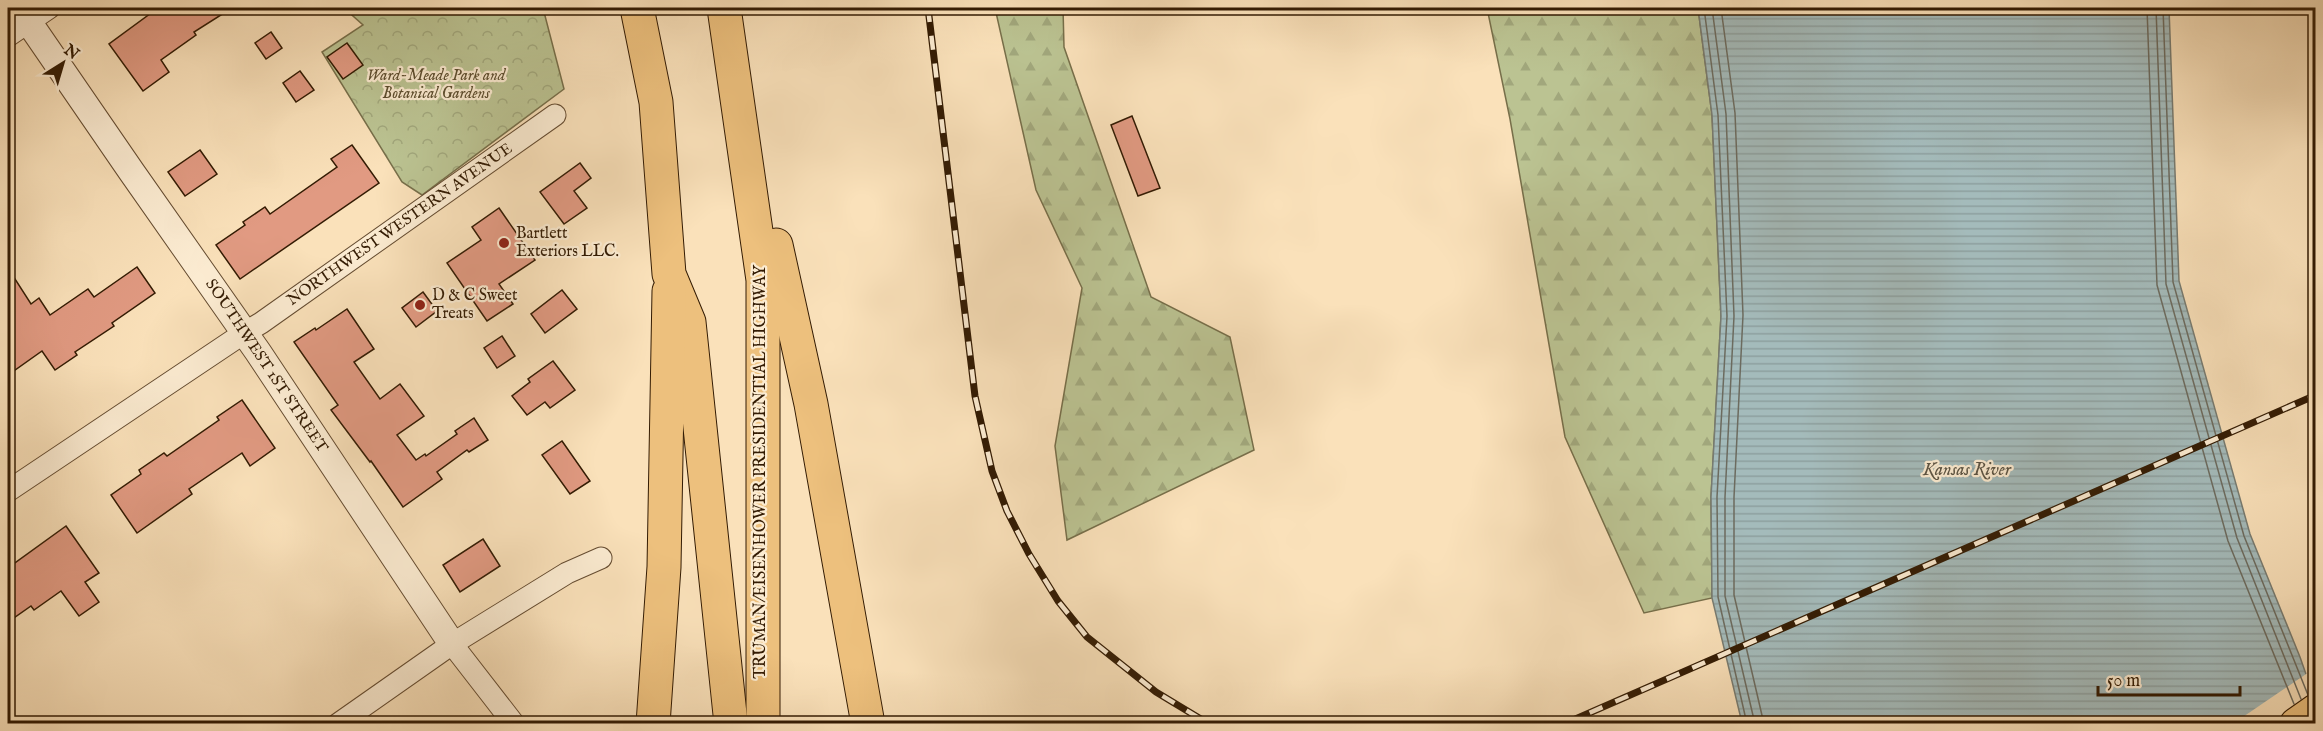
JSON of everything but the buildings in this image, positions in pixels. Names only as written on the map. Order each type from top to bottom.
[{"type":"highway","points":[[638,8],[656,102],[669,274],[663,567],[653,723]]},
{"type":"highway","points":[[726,21],[812,404],[868,723]]},
{"type":"highway","name":"TRUMAN/EISENHOWER PRESIDENTIAL HIGHWAY","points":[[726,21],[763,280],[763,723]]},
{"type":"highway","points":[[669,274],[689,322],[731,723]]},
{"type":"main road","points":[[2296,723],[2316,710]]},
{"type":"street","points":[[8,36],[33,12]]},
{"type":"street","name":"SOUTHWEST 1ST STREET","points":[[33,12],[131,171],[244,333],[452,644],[514,723]]},
{"type":"street","name":"NORTHWEST WESTERN AVENUE","points":[[8,491],[261,323],[555,115]]},
{"type":"street","points":[[338,723],[452,644],[567,573],[601,558]]},
{"type":"green space","name":"Ward-Meade Park and Botanical Gardens","points":[[344,8],[543,8],[564,89],[422,195],[402,182],[322,52],[363,25]]},
{"type":"green space","points":[[995,8],[1063,8],[1064,47],[1151,297],[1230,337],[1254,450],[1067,540],[1055,446],[1082,288],[1036,190]]},
{"type":"green space","points":[[1487,8],[1698,8],[1712,115],[1721,316],[1711,497],[1712,598],[1644,613],[1565,437],[1510,119]]},
{"type":"water","name":"Kansas River","points":[[1698,8],[2169,8],[2179,281],[2250,534],[2315,700],[2315,723],[1742,723],[1712,598],[1711,497],[1721,316],[1712,115]]},
{"type":"pier","points":[[2309,672],[2316,691],[2315,724],[2234,723]]},
{"type":"railway","points":[[928,8],[975,396],[992,471],[1007,511],[1029,554],[1058,601],[1087,637],[1156,692],[1209,724]]},
{"type":"railway","points":[[1564,724],[2316,395]]},
{"type":"place","name":"Bartlett Exteriors LLC.","points":[[504,243]]},
{"type":"place","name":"D & C Sweet Treats","points":[[420,305]]}]
